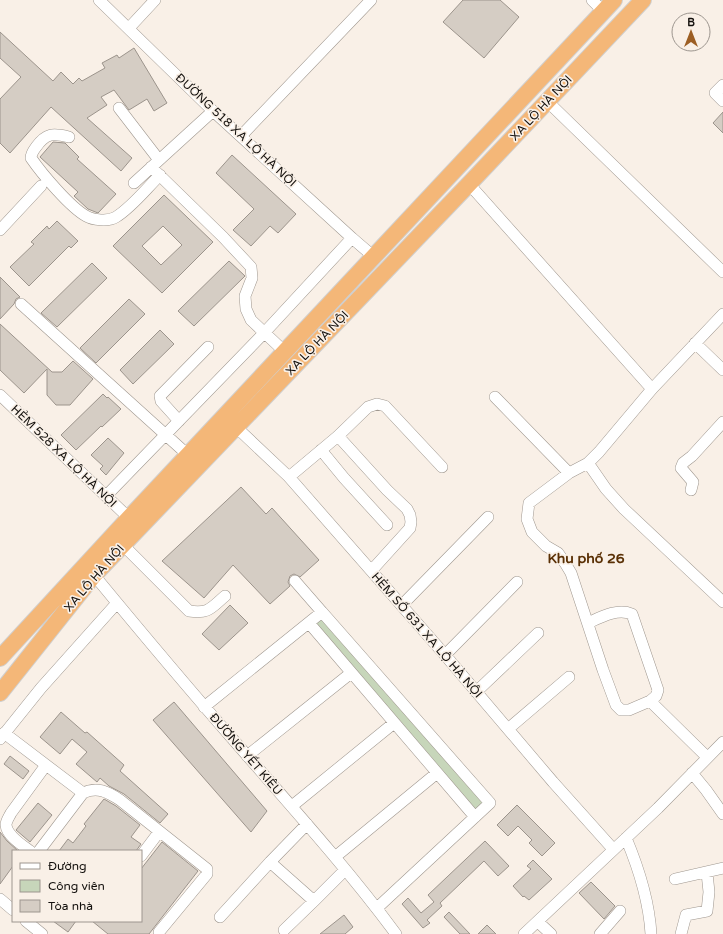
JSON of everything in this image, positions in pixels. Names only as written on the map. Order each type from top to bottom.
[{"type":"highway","name":"XA LỘ HÀ NỘI","points":[[0,658],[614,0]]},
{"type":"highway","name":"XA LỘ HÀ NỘI","points":[[0,693],[94,575],[469,184],[643,0]]},
{"type":"street","name":"ĐƯỜNG 518 XA LỘ HÀ NỘI","points":[[99,0],[213,111],[374,257]]},
{"type":"street","points":[[128,28],[155,0]]},
{"type":"street","points":[[241,136],[371,0]]},
{"type":"street","points":[[592,0],[603,11]]},
{"type":"street","points":[[723,84],[714,93],[723,101]]},
{"type":"street","points":[[547,101],[723,272]]},
{"type":"street","points":[[119,108],[155,163],[160,175],[251,267],[252,278],[245,296],[246,309],[251,320],[285,352]]},
{"type":"street","points":[[134,184],[213,111]]},
{"type":"street","points":[[69,137],[57,134],[48,136],[41,140],[31,155],[31,158],[53,186],[77,209],[87,216],[99,220],[114,218],[130,205],[160,175]]},
{"type":"street","points":[[469,184],[652,389]]},
{"type":"street","points":[[0,230],[41,186]]},
{"type":"street","points":[[106,496],[265,332],[352,238]]},
{"type":"street","points":[[21,304],[188,455]]},
{"type":"street","points":[[588,623],[615,612],[625,611],[632,614],[658,690],[656,696],[650,701],[629,710],[621,710],[616,705],[588,623],[571,573],[558,554],[546,546],[532,532],[527,519],[529,504],[569,474],[588,463],[652,389],[723,314]]},
{"type":"street","points":[[695,344],[723,370]]},
{"type":"street","points":[[178,421],[161,401],[160,396],[208,347]]},
{"type":"street","name":"HẺM 528 XA LỘ HÀ NỘI","points":[[0,395],[129,518]]},
{"type":"street","points":[[495,396],[569,474]]},
{"type":"street","points":[[289,477],[338,436],[368,407],[377,404],[385,406],[442,467]]},
{"type":"street","points":[[692,490],[693,482],[681,468],[683,463],[692,456],[723,422]]},
{"type":"street","name":"HẺM SỐ 631 XA LỘ HÀ NỘI","points":[[236,427],[289,477],[372,570],[613,849]]},
{"type":"street","points":[[338,436],[387,490],[408,509],[412,522],[410,528],[372,570]]},
{"type":"street","points":[[321,450],[344,478],[387,525]]},
{"type":"street","points":[[588,463],[606,489],[624,509],[723,602]]},
{"type":"street","points":[[402,605],[488,517]]},
{"type":"street","points":[[123,545],[190,611],[200,613],[208,610],[225,596]]},
{"type":"street","name":"ĐƯỜNG YẾT KIÊU","points":[[94,575],[204,706],[346,870],[396,934]]},
{"type":"street","points":[[296,581],[490,803],[377,908]]},
{"type":"street","points":[[446,655],[517,582]]},
{"type":"street","points":[[83,793],[46,765],[2,736],[41,688],[117,603]]},
{"type":"street","points":[[204,706],[322,612]]},
{"type":"street","points":[[309,623],[475,817]]},
{"type":"street","points":[[476,692],[538,633]]},
{"type":"street","points":[[247,756],[351,673]]},
{"type":"street","points":[[508,729],[569,677]]},
{"type":"street","points":[[650,701],[707,757]]},
{"type":"street","points":[[292,806],[394,723]]},
{"type":"street","points":[[524,934],[658,808],[723,742]]},
{"type":"street","points":[[29,850],[14,838],[6,826],[6,822],[46,765]]},
{"type":"street","points":[[335,857],[437,773]]},
{"type":"street","points":[[692,773],[723,814]]},
{"type":"street","points":[[40,850],[83,793],[95,789],[109,793],[120,800],[207,869],[207,874],[159,932]]},
{"type":"street","points":[[220,917],[307,824]]},
{"type":"street","points":[[142,855],[159,832]]},
{"type":"street","points":[[626,838],[643,884],[648,906],[651,934]]},
{"type":"street","points":[[270,862],[314,901]]},
{"type":"street","points":[[675,879],[707,873],[723,868]]},
{"type":"street","points":[[284,930],[346,870]]},
{"type":"street","points":[[681,934],[686,915],[708,911],[707,873]]},
{"type":"street","points":[[0,900],[12,909]]},
{"type":"street","points":[[600,934],[620,911]]},
{"type":"street","points":[[27,922],[42,934]]},
{"type":"street","points":[[538,922],[551,934]]},
{"type":"green space","points":[[322,617],[485,802],[476,812],[314,624]]},
{"type":"building","points":[[463,0],[500,0],[519,17],[484,58],[443,22]]},
{"type":"building","points":[[0,32],[53,81],[61,72],[73,84],[79,78],[82,81],[105,68],[102,63],[117,55],[119,58],[134,48],[167,103],[154,111],[147,99],[129,110],[114,90],[101,97],[107,105],[87,118],[132,158],[121,171],[51,107],[10,153],[0,143],[0,99],[21,77],[0,58]]},
{"type":"building","points":[[723,112],[723,133],[713,123]]},
{"type":"building","points":[[53,142],[65,143],[79,157],[77,159],[116,194],[98,213],[88,209],[74,196],[78,192],[40,157]]},
{"type":"building","points":[[232,155],[296,214],[278,233],[270,226],[251,246],[233,230],[254,209],[216,173]]},
{"type":"building","points":[[164,195],[213,242],[162,293],[113,246]],"holes":[[[163,226],[182,245],[161,265],[142,246]]]},
{"type":"building","points":[[57,221],[78,241],[71,248],[69,246],[29,286],[10,267],[34,244],[31,242],[47,226],[49,229]]},
{"type":"building","points":[[229,261],[245,276],[194,326],[178,311]]},
{"type":"building","points":[[92,263],[107,278],[57,327],[41,313]]},
{"type":"building","points":[[0,277],[20,297],[16,299],[14,304],[0,319]]},
{"type":"building","points":[[129,299],[145,314],[96,363],[80,348]]},
{"type":"building","points":[[0,324],[52,372],[62,372],[73,361],[93,379],[70,405],[56,405],[47,395],[47,369],[24,393],[0,370]]},
{"type":"building","points":[[160,330],[174,344],[133,384],[120,370]]},
{"type":"building","points":[[103,394],[121,409],[76,450],[61,435]]},
{"type":"building","points":[[108,438],[124,453],[106,475],[100,469],[103,466],[91,455]]},
{"type":"building","points":[[241,487],[266,514],[272,508],[319,560],[300,577],[294,574],[290,576],[288,582],[290,586],[270,604],[233,565],[204,598],[162,561]]},
{"type":"building","points":[[230,605],[248,623],[219,650],[202,634]]},
{"type":"building","points":[[174,702],[267,811],[251,832],[153,720]]},
{"type":"building","points":[[61,712],[85,733],[87,732],[124,765],[120,771],[168,814],[160,823],[124,794],[109,786],[100,778],[97,782],[76,764],[87,752],[72,739],[60,754],[40,737]]},
{"type":"building","points":[[10,756],[29,771],[23,779],[4,764]]},
{"type":"building","points":[[104,799],[116,806],[140,825],[131,837],[141,844],[137,850],[60,850],[68,839],[73,843],[86,826],[84,824]]},
{"type":"building","points":[[38,803],[52,815],[30,842],[16,830]]},
{"type":"building","points":[[517,805],[555,843],[542,856],[529,843],[532,840],[518,826],[508,836],[497,825]]},
{"type":"building","points":[[0,832],[17,850],[12,850],[12,867],[0,884]]},
{"type":"building","points":[[485,841],[509,866],[498,876],[484,861],[440,903],[442,906],[427,920],[430,923],[423,928],[402,904],[408,898],[421,913],[434,902],[428,895]]},
{"type":"building","points":[[162,842],[198,871],[149,934],[108,934],[93,922],[142,922],[142,868]]},
{"type":"building","points":[[533,860],[552,879],[529,900],[524,896],[523,897],[513,886],[531,869],[527,866]]},
{"type":"building","points":[[591,882],[615,906],[604,919],[579,893]]},
{"type":"building","points":[[449,912],[470,934],[460,934],[444,917]]},
{"type":"building","points":[[344,915],[353,927],[345,934],[320,934]]},
{"type":"building","points":[[54,922],[75,922],[68,932]]},
{"type":"building","points":[[487,925],[496,934],[478,934]]},
{"type":"district","name":"Khu phố 26","points":[[586,558]]}]
